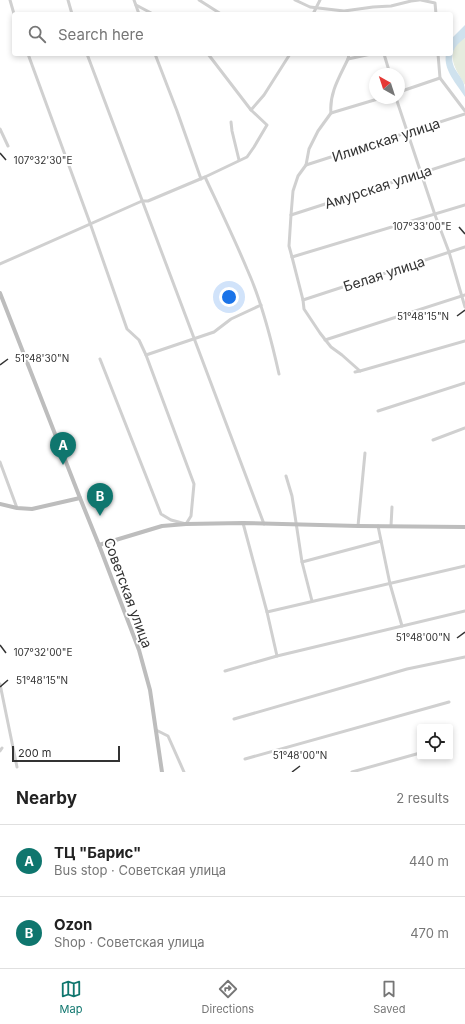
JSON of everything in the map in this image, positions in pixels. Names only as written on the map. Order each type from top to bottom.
[{"type":"main road","name":"Советская улица","points":[[0,293],[139,650],[150,690],[162,772]]},
{"type":"main road","points":[[0,504],[17,508],[32,509],[80,498]]},
{"type":"main road","points":[[99,545],[162,526],[186,524],[243,523],[465,527]]},
{"type":"street","points":[[10,0],[13,12]]},
{"type":"street","points":[[68,0],[71,12]]},
{"type":"street","points":[[134,0],[138,12]]},
{"type":"street","points":[[199,0],[218,12]]},
{"type":"street","points":[[295,0],[310,7],[345,12],[373,7],[391,6],[420,0],[435,3]]},
{"type":"street","points":[[314,12],[320,0]]},
{"type":"street","points":[[435,3],[438,0]]},
{"type":"street","points":[[435,3],[436,12]]},
{"type":"street","points":[[136,5],[148,12]]},
{"type":"street","points":[[29,56],[127,329],[139,340],[146,355],[194,484],[191,516],[186,524],[172,520],[161,514],[100,359]]},
{"type":"street","points":[[88,56],[264,524]]},
{"type":"street","points":[[156,56],[201,178]]},
{"type":"street","points":[[0,264],[90,223],[142,201],[148,201],[205,177],[247,157],[267,125],[251,110],[210,56]]},
{"type":"street","points":[[251,110],[268,90],[288,56]]},
{"type":"street","points":[[331,113],[330,105],[333,91],[349,56]]},
{"type":"street","points":[[348,59],[361,56]]},
{"type":"street","points":[[385,56],[388,68]]},
{"type":"street","points":[[438,56],[440,78],[465,111]]},
{"type":"street","points":[[405,90],[440,78]]},
{"type":"street","points":[[360,371],[331,347],[304,309],[289,246],[293,190],[298,176],[306,165],[309,148],[318,131],[331,113],[369,102]]},
{"type":"street","points":[[398,104],[464,295],[465,307]]},
{"type":"street","name":"Илимская улица","points":[[306,165],[465,114]]},
{"type":"street","points":[[231,122],[239,160]]},
{"type":"street","points":[[0,128],[8,146]]},
{"type":"street","name":"Амурская улица","points":[[291,215],[465,159]]},
{"type":"street","points":[[205,177],[248,269],[261,306],[279,374]]},
{"type":"street","points":[[292,258],[465,205]]},
{"type":"street","name":"Белая улица","points":[[303,300],[465,248]]},
{"type":"street","points":[[325,340],[464,295]]},
{"type":"street","points":[[146,355],[214,332],[231,319],[261,306]]},
{"type":"street","points":[[355,372],[465,341]]},
{"type":"street","points":[[378,411],[465,383]]},
{"type":"street","points":[[433,440],[465,428]]},
{"type":"street","points":[[358,526],[364,453]]},
{"type":"street","points":[[0,462],[17,508]]},
{"type":"street","points":[[286,476],[292,496],[302,562],[312,601]]},
{"type":"street","points":[[391,526],[392,507]]},
{"type":"street","points":[[243,523],[267,612],[277,656]]},
{"type":"street","points":[[378,526],[390,584],[402,626]]},
{"type":"street","points":[[302,562],[381,541]]},
{"type":"street","points":[[267,612],[465,566]]},
{"type":"street","points":[[225,671],[277,656],[465,611]]},
{"type":"street","points":[[234,719],[407,669],[465,657]]},
{"type":"street","points":[[0,684],[17,767]]},
{"type":"street","points":[[245,758],[449,702]]},
{"type":"street","points":[[156,730],[168,736],[184,772]]},
{"type":"street","points":[[352,772],[417,754]]},
{"type":"shaded area","points":[[465,38],[465,85],[454,65],[453,54],[457,44]]},
{"type":"water","points":[[465,25],[465,38],[455,47],[453,52],[453,37]]},
{"type":"water","points":[[446,56],[452,56],[454,67],[464,84],[465,97],[451,77]]},
{"type":"place","name":"ТЦ \"Барис\"","points":[[63,465]]},
{"type":"place","name":"Ozon","points":[[100,516]]}]
